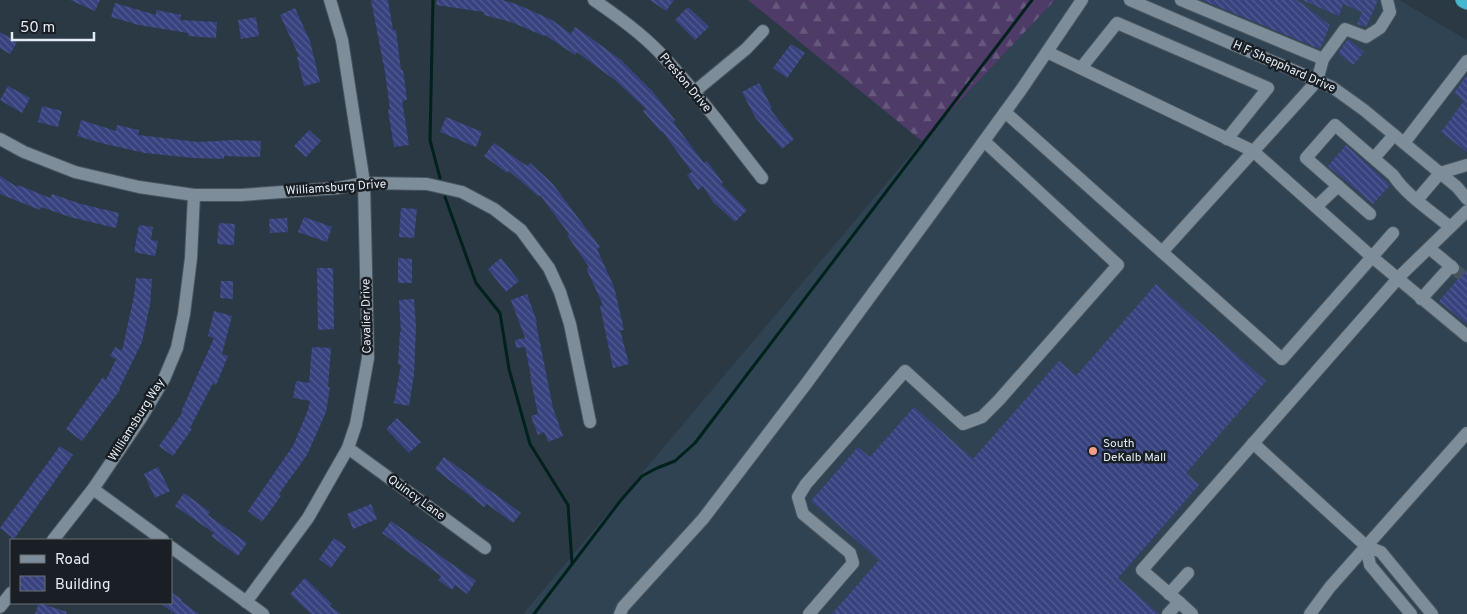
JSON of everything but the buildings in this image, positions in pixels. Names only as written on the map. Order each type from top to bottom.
[{"type":"highway","points":[[1463,0],[1467,2]]},
{"type":"street","name":"Cavalier Drive","points":[[246,602],[308,518],[348,448],[356,424],[368,358],[364,183],[342,40],[330,0]]},
{"type":"street","name":"Preston Drive","points":[[594,0],[627,23],[659,52],[694,92],[762,178]]},
{"type":"street","points":[[620,614],[623,607],[703,519],[839,339],[1005,112],[1082,0]]},
{"type":"street","name":"H F Shepphard Drive","points":[[1130,0],[1332,87],[1404,143],[1467,199]]},
{"type":"street","points":[[1181,0],[1323,59]]},
{"type":"street","points":[[1162,252],[1317,81],[1323,59],[1346,29],[1366,37],[1380,28],[1390,12],[1387,0]]},
{"type":"street","points":[[1081,68],[1117,22],[1268,88],[1227,139]]},
{"type":"street","points":[[694,92],[746,49],[763,31]]},
{"type":"street","points":[[1047,52],[1253,151],[1397,279],[1467,336]]},
{"type":"street","points":[[1404,143],[1467,61]]},
{"type":"street","points":[[1005,112],[1282,359],[1393,233]]},
{"type":"street","points":[[1370,214],[1306,158],[1335,125],[1393,175],[1417,200],[1450,227]]},
{"type":"street","points":[[1374,158],[1394,135]]},
{"type":"street","name":"Williamsburg Drive","points":[[0,139],[24,152],[75,172],[139,187],[194,195],[241,195],[338,188],[364,183],[427,184],[458,191],[494,209],[521,230],[549,268],[560,292],[570,324],[590,422]]},
{"type":"street","points":[[809,614],[854,563],[850,554],[803,514],[798,497],[806,484],[905,371],[963,424],[982,417],[1118,265],[984,141]]},
{"type":"street","points":[[1417,200],[1440,174],[1467,165]]},
{"type":"street","points":[[1316,207],[1338,186]]},
{"type":"street","name":"Williamsburg Way","points":[[54,539],[93,489],[141,418],[164,379],[177,348],[184,314],[191,258],[194,195]]},
{"type":"street","points":[[1192,614],[1142,570],[1397,279],[1467,211]]},
{"type":"street","points":[[1421,299],[1452,267],[1429,248]]},
{"type":"street","points":[[1310,614],[1330,587],[1467,433]]},
{"type":"street","points":[[1253,443],[1366,546],[1381,552],[1432,614]]},
{"type":"street","name":"Quincy Lane","points":[[348,448],[485,548]]},
{"type":"street","points":[[93,489],[162,539]]},
{"type":"street","points":[[1366,546],[1370,565],[1411,614]]},
{"type":"street","points":[[172,548],[262,614]]},
{"type":"street","points":[[1168,614],[1174,598],[1188,574]]},
{"type":"street","points":[[0,607],[10,594]]},
{"type":"shaded area","points":[[1055,0],[1399,0],[1467,40],[1467,614],[523,614],[922,141]]},
{"type":"green space","points":[[748,0],[1055,0],[922,141]]},
{"type":"waterway","points":[[433,0],[430,140],[440,178]]},
{"type":"waterway","points":[[534,614],[621,500],[642,476],[675,461],[695,443],[1032,0]]},
{"type":"waterway","points":[[445,197],[476,283],[500,313],[509,369],[530,444],[568,505],[572,563]]},
{"type":"tunnel","points":[[1453,268],[1467,279]]},
{"type":"place","name":"South DeKalb Mall","points":[[1093,451]]}]
